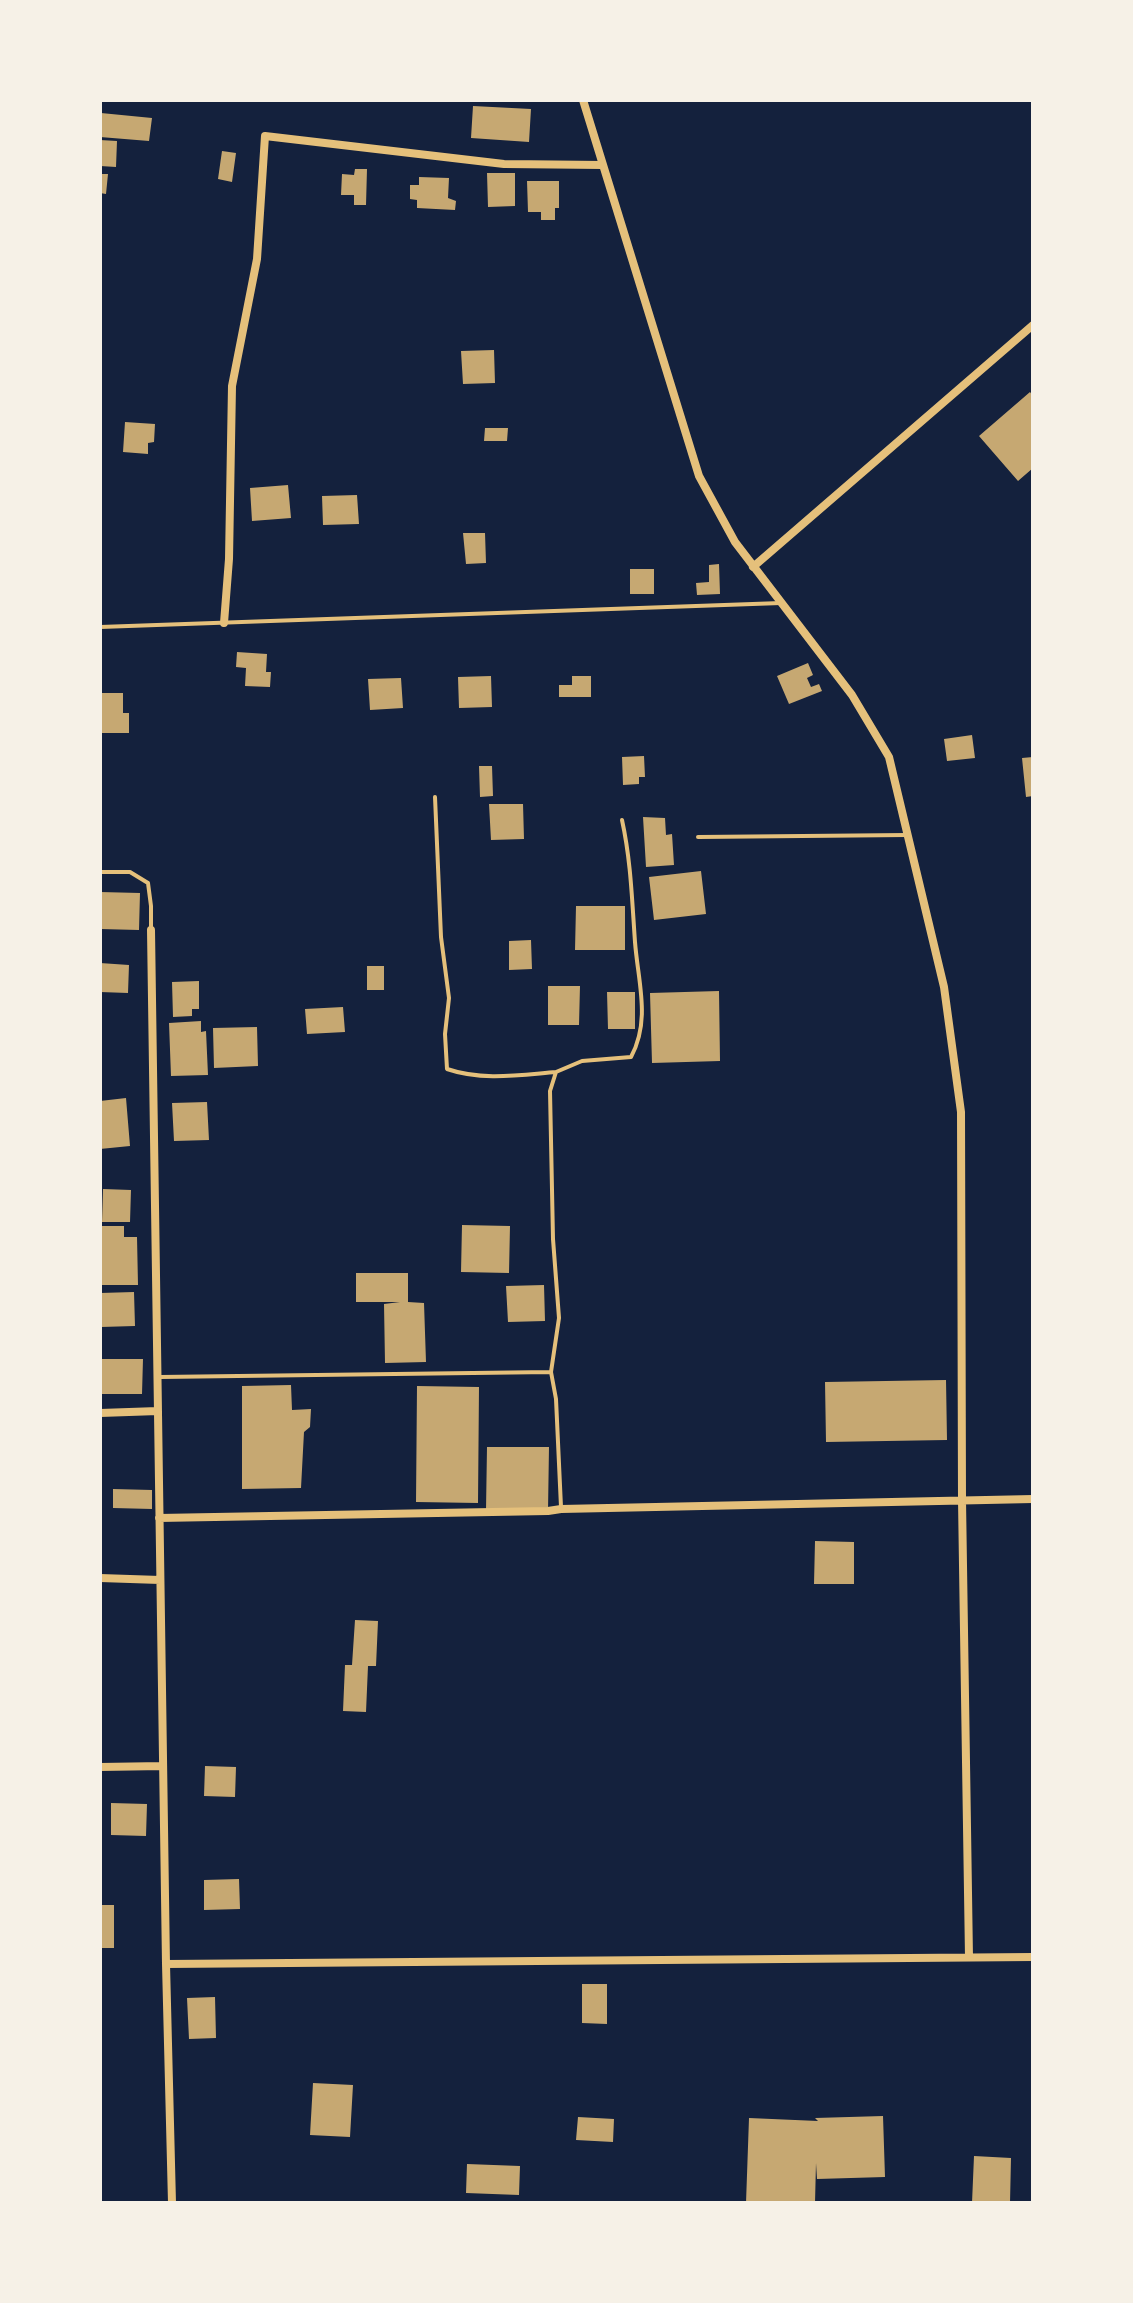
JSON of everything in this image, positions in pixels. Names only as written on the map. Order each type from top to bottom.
[{"type":"street","points":[[583,100],[699,476],[735,542],[852,695],[889,757],[944,987],[961,1112],[962,1500],[969,1957]]},
{"type":"street","points":[[224,623],[229,559],[232,386],[257,259],[265,136],[504,164],[603,165]]},
{"type":"street","points":[[753,567],[1033,325]]},
{"type":"street","points":[[151,930],[172,2203]]},
{"type":"street","points":[[100,1413],[158,1411]]},
{"type":"street","points":[[159,1518],[1033,1499]]},
{"type":"street","points":[[100,1578],[160,1580]]},
{"type":"street","points":[[100,1767],[163,1766]]},
{"type":"street","points":[[166,1964],[1033,1957]]},
{"type":"lane","points":[[100,627],[781,603]]},
{"type":"lane","points":[[435,797],[441,937],[449,998],[445,1034],[447,1069],[466,1075],[509,1076],[556,1072],[582,1061],[631,1057],[639,1042],[643,1000],[635,947],[630,858],[622,820]]},
{"type":"lane","points":[[698,837],[908,835]]},
{"type":"lane","points":[[100,872],[130,872],[148,883],[151,930]]},
{"type":"lane","points":[[556,1072],[550,1091],[553,1239],[559,1318],[551,1372],[556,1399],[561,1509]]},
{"type":"lane","points":[[157,1377],[551,1372]]},
{"type":"building","points":[[473,106],[531,109],[529,142],[471,138]]},
{"type":"building","points":[[101,113],[152,118],[149,141],[100,137]]},
{"type":"building","points":[[100,140],[117,141],[116,167],[100,166]]},
{"type":"building","points":[[222,151],[236,153],[232,182],[218,179]]},
{"type":"building","points":[[355,169],[367,169],[366,205],[354,205],[354,195],[341,195],[342,174],[354,175]]},
{"type":"building","points":[[487,173],[515,173],[515,206],[488,207]]},
{"type":"building","points":[[100,174],[108,174],[106,194],[100,193]]},
{"type":"building","points":[[419,177],[449,178],[448,198],[456,201],[455,210],[417,208],[417,200],[410,199],[410,185],[419,185]]},
{"type":"building","points":[[527,181],[559,181],[559,208],[555,208],[555,220],[541,220],[541,212],[528,212]]},
{"type":"building","points":[[494,350],[495,383],[463,384],[461,351]]},
{"type":"building","points":[[1030,392],[1033,396],[1033,468],[1018,481],[979,436]]},
{"type":"building","points":[[125,422],[155,424],[154,442],[148,443],[148,454],[123,452]]},
{"type":"building","points":[[485,428],[508,428],[507,441],[484,441]]},
{"type":"building","points":[[288,485],[291,518],[252,521],[250,488]]},
{"type":"building","points":[[357,495],[359,524],[323,525],[322,496]]},
{"type":"building","points":[[463,533],[485,533],[486,563],[466,564]]},
{"type":"building","points":[[719,564],[720,594],[697,595],[696,583],[709,582],[709,565]]},
{"type":"building","points":[[630,569],[654,569],[654,594],[630,594]]},
{"type":"building","points":[[237,652],[267,654],[266,672],[271,672],[270,687],[245,686],[246,668],[236,667]]},
{"type":"building","points":[[808,663],[813,675],[807,678],[811,687],[819,684],[822,691],[789,704],[777,676]]},
{"type":"building","points":[[491,676],[492,707],[459,708],[458,677]]},
{"type":"building","points":[[572,676],[591,676],[591,697],[559,697],[559,685],[572,685]]},
{"type":"building","points":[[401,678],[403,708],[370,710],[368,679]]},
{"type":"building","points":[[100,693],[123,693],[123,713],[129,713],[129,733],[100,733]]},
{"type":"building","points":[[972,735],[975,758],[947,761],[944,739]]},
{"type":"building","points":[[644,756],[645,777],[639,777],[639,784],[623,785],[622,757]]},
{"type":"building","points":[[1033,757],[1033,796],[1026,797],[1022,758]]},
{"type":"building","points":[[479,766],[492,766],[493,796],[480,797]]},
{"type":"building","points":[[489,804],[523,804],[524,839],[491,840]]},
{"type":"building","points":[[643,817],[665,818],[666,835],[672,834],[674,865],[646,867]]},
{"type":"building","points":[[701,871],[706,914],[654,920],[649,877]]},
{"type":"building","points":[[100,892],[140,893],[139,930],[100,929]]},
{"type":"building","points":[[576,906],[625,906],[625,950],[575,950]]},
{"type":"building","points":[[531,940],[532,969],[509,970],[509,941]]},
{"type":"building","points":[[100,963],[129,965],[128,993],[100,992]]},
{"type":"building","points":[[367,966],[384,966],[384,990],[367,990]]},
{"type":"building","points":[[199,981],[199,1009],[192,1009],[192,1016],[173,1017],[172,982]]},
{"type":"building","points":[[548,986],[580,986],[579,1025],[548,1025]]},
{"type":"building","points":[[719,991],[720,1061],[652,1063],[650,993]]},
{"type":"building","points":[[607,992],[635,992],[635,1029],[608,1029]]},
{"type":"building","points":[[343,1007],[345,1032],[307,1034],[305,1009]]},
{"type":"building","points":[[201,1021],[201,1032],[206,1031],[208,1075],[171,1076],[169,1023]]},
{"type":"building","points":[[257,1027],[258,1066],[214,1068],[213,1028]]},
{"type":"building","points":[[126,1098],[130,1146],[100,1149],[100,1101]]},
{"type":"building","points":[[207,1102],[209,1140],[174,1141],[172,1103]]},
{"type":"building","points":[[103,1189],[131,1190],[130,1222],[102,1222]]},
{"type":"building","points":[[462,1225],[510,1226],[509,1273],[461,1272]]},
{"type":"building","points":[[100,1226],[124,1226],[124,1237],[137,1237],[138,1285],[100,1285]]},
{"type":"building","points":[[356,1273],[408,1273],[408,1302],[424,1303],[426,1362],[385,1363],[384,1304],[400,1302],[356,1302]]},
{"type":"building","points":[[544,1285],[545,1321],[508,1322],[506,1286]]},
{"type":"building","points":[[134,1292],[135,1326],[101,1327],[100,1293]]},
{"type":"building","points":[[100,1359],[143,1359],[142,1394],[100,1394]]},
{"type":"building","points":[[946,1380],[947,1440],[826,1442],[825,1382]]},
{"type":"building","points":[[291,1385],[292,1410],[311,1409],[310,1427],[304,1432],[301,1488],[242,1489],[242,1386]]},
{"type":"building","points":[[417,1386],[479,1387],[478,1503],[416,1502]]},
{"type":"building","points":[[487,1447],[549,1447],[548,1511],[486,1510]]},
{"type":"building","points":[[113,1489],[152,1490],[152,1509],[113,1508]]},
{"type":"building","points":[[815,1541],[854,1542],[854,1584],[814,1584]]},
{"type":"building","points":[[355,1620],[378,1621],[376,1666],[368,1666],[366,1712],[343,1711],[345,1665],[352,1665]]},
{"type":"building","points":[[205,1766],[236,1767],[235,1797],[204,1796]]},
{"type":"building","points":[[111,1803],[147,1804],[146,1836],[111,1835]]},
{"type":"building","points":[[239,1879],[240,1909],[204,1910],[204,1880]]},
{"type":"building","points":[[100,1905],[114,1905],[114,1948],[100,1948]]},
{"type":"building","points":[[582,1984],[607,1984],[607,2024],[582,2023]]},
{"type":"building","points":[[215,1997],[216,2038],[189,2039],[187,1998]]},
{"type":"building","points":[[313,2083],[353,2085],[350,2137],[310,2135]]},
{"type":"building","points":[[883,2116],[885,2177],[817,2179],[816,2163],[815,2203],[746,2203],[749,2118],[818,2121],[815,2118]]},
{"type":"building","points":[[578,2117],[614,2119],[613,2142],[576,2140]]},
{"type":"building","points":[[974,2156],[1011,2158],[1010,2203],[972,2203]]},
{"type":"building","points":[[467,2164],[520,2166],[519,2195],[466,2193]]}]
